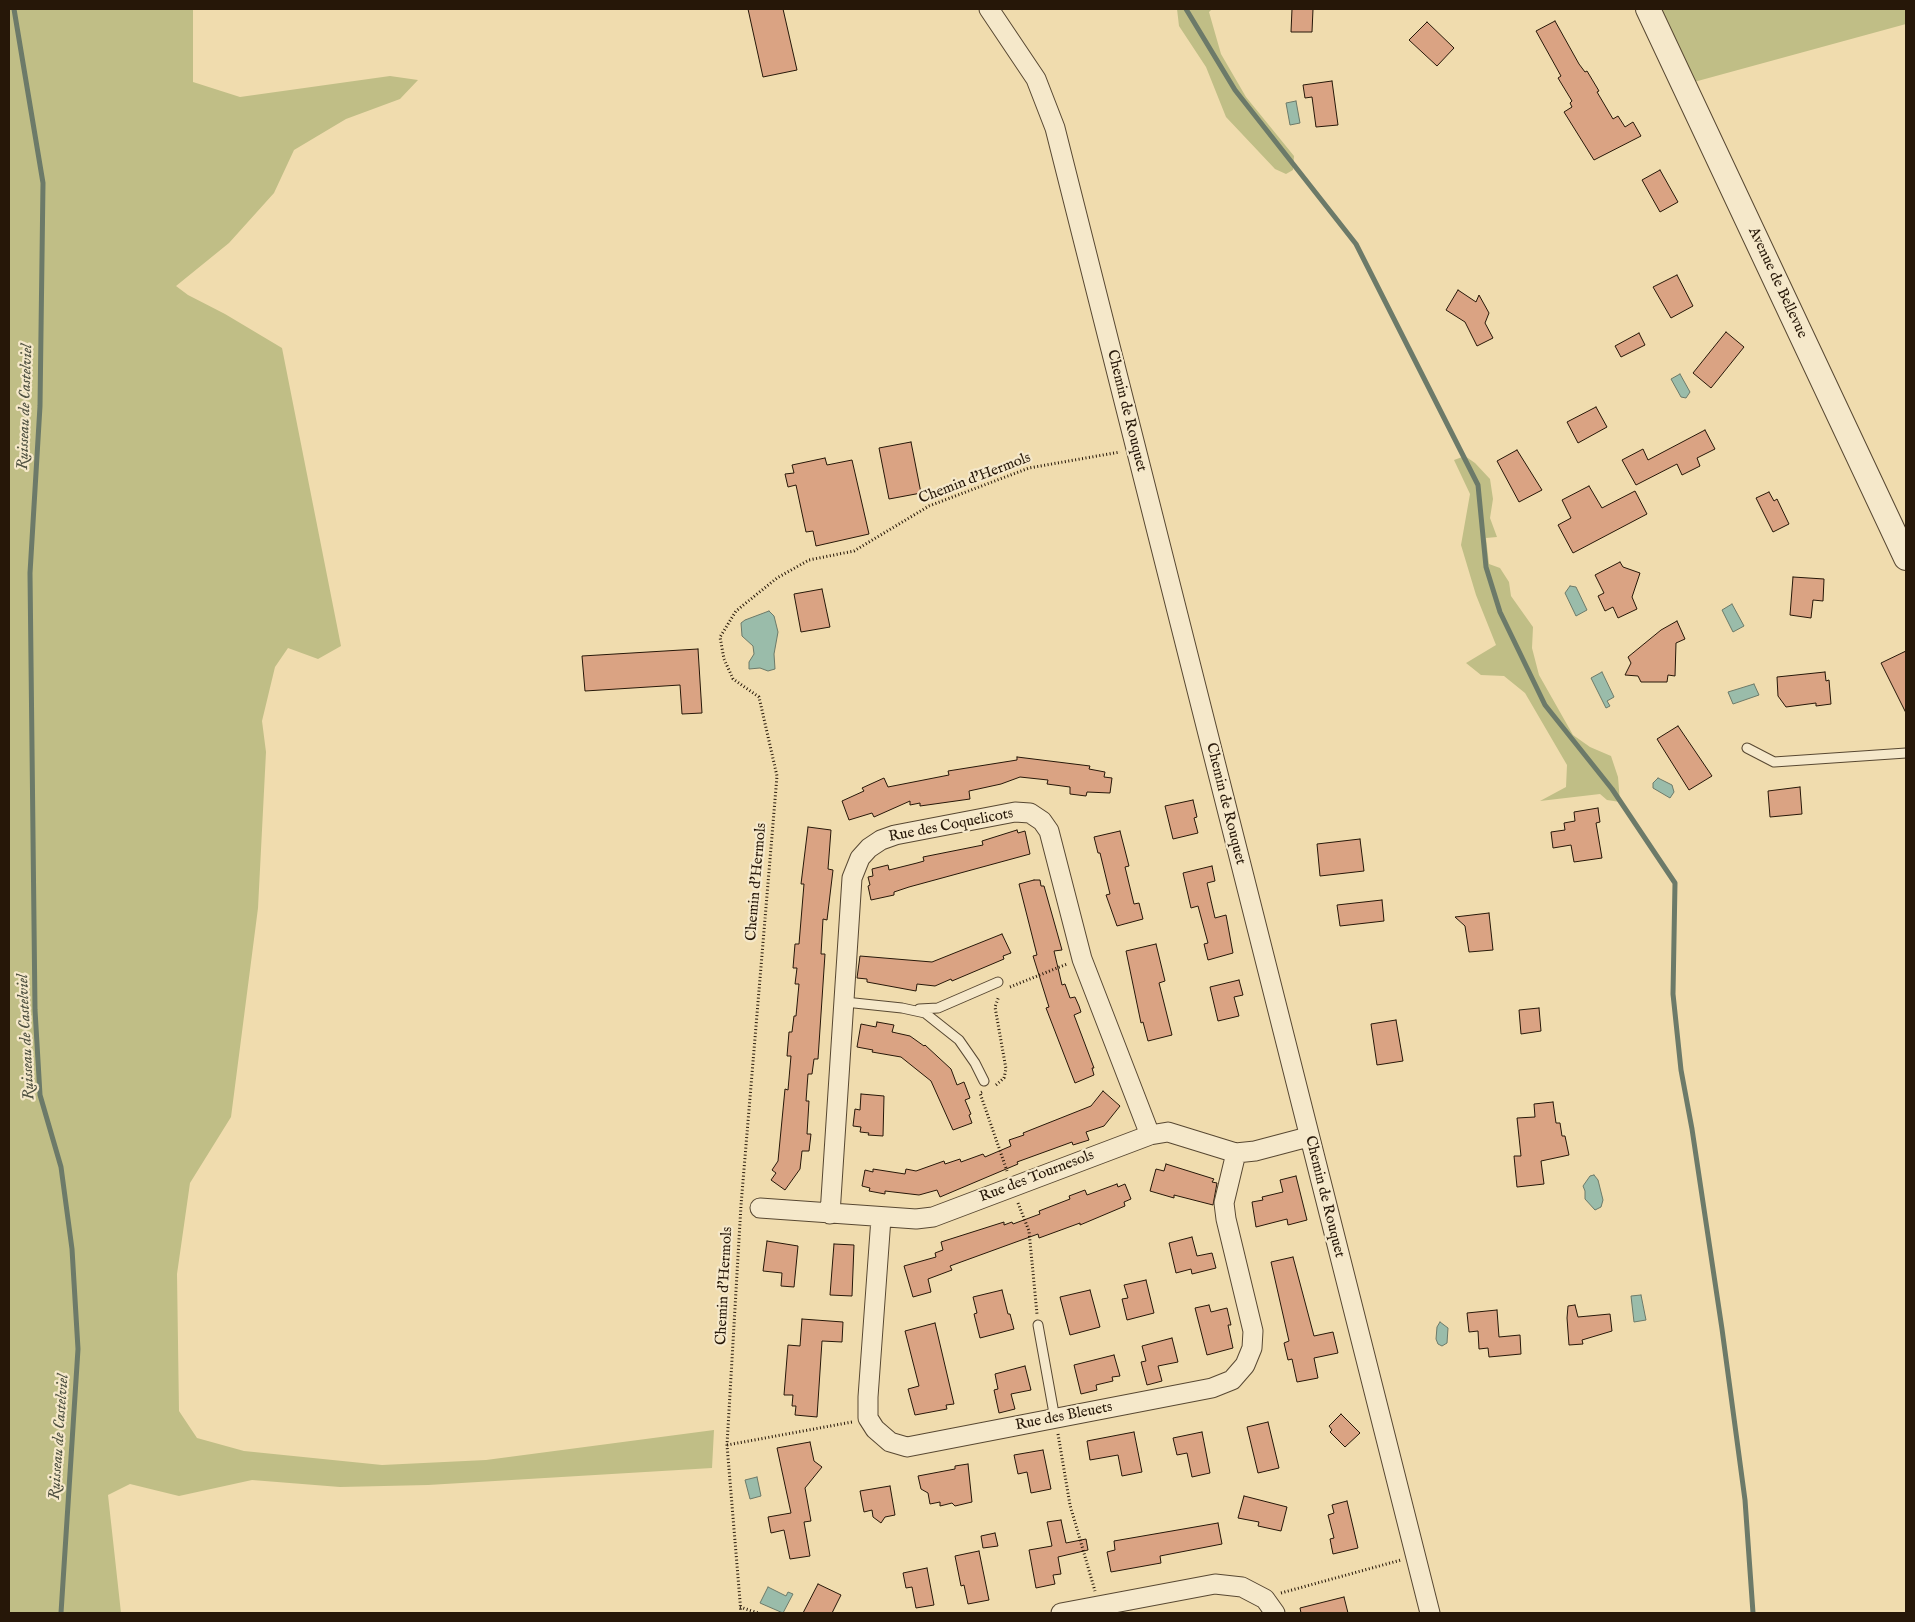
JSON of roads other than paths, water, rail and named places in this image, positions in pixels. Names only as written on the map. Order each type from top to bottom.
[{"type":"street","name":"Chemin de Rouquet","points":[[989,9],[1036,79],[1056,128],[1308,1137],[1430,1613]]},
{"type":"street","name":"Avenue de Bellevue","points":[[1648,9],[1906,558]]},
{"type":"street","name":"Rue des Coquelicots","points":[[830,1214],[852,878],[860,858],[881,840],[895,835],[1015,812],[1030,813],[1042,821],[1050,832],[1082,959],[1150,1135]]},
{"type":"street","name":"Rue des Tournesols","points":[[760,1208],[881,1218],[933,1217],[1150,1135],[1168,1132],[1236,1153],[1255,1151],[1308,1137]]},
{"type":"street","name":"Rue des Bleuets","points":[[881,1218],[868,1418],[875,1429],[890,1442],[907,1447],[1212,1388],[1232,1380],[1245,1365],[1252,1348],[1254,1331],[1226,1219],[1224,1203],[1236,1153]]},
{"type":"street","points":[[1061,1613],[1100,1610],[1215,1584],[1242,1587],[1270,1606]]},
{"type":"lane","points":[[1747,748],[1774,762],[1906,753]]},
{"type":"lane","points":[[845,1002],[902,1008],[938,1008],[998,982]]},
{"type":"lane","points":[[902,1008],[925,1013],[940,1023],[959,1040],[975,1063],[984,1081]]},
{"type":"lane","points":[[1038,1325],[1055,1419]]},
{"type":"waterway","name":"Ruisseau de Castelviel","points":[[14,9],[43,183],[40,406],[30,573],[35,1010],[40,1095],[61,1167],[72,1249],[78,1349],[61,1613]]},
{"type":"waterway","points":[[1186,9],[1235,90],[1356,244],[1478,485],[1486,567],[1500,612],[1545,705],[1612,789],[1675,883],[1673,994],[1681,1070],[1692,1129],[1722,1329],[1745,1500],[1753,1613]]}]
